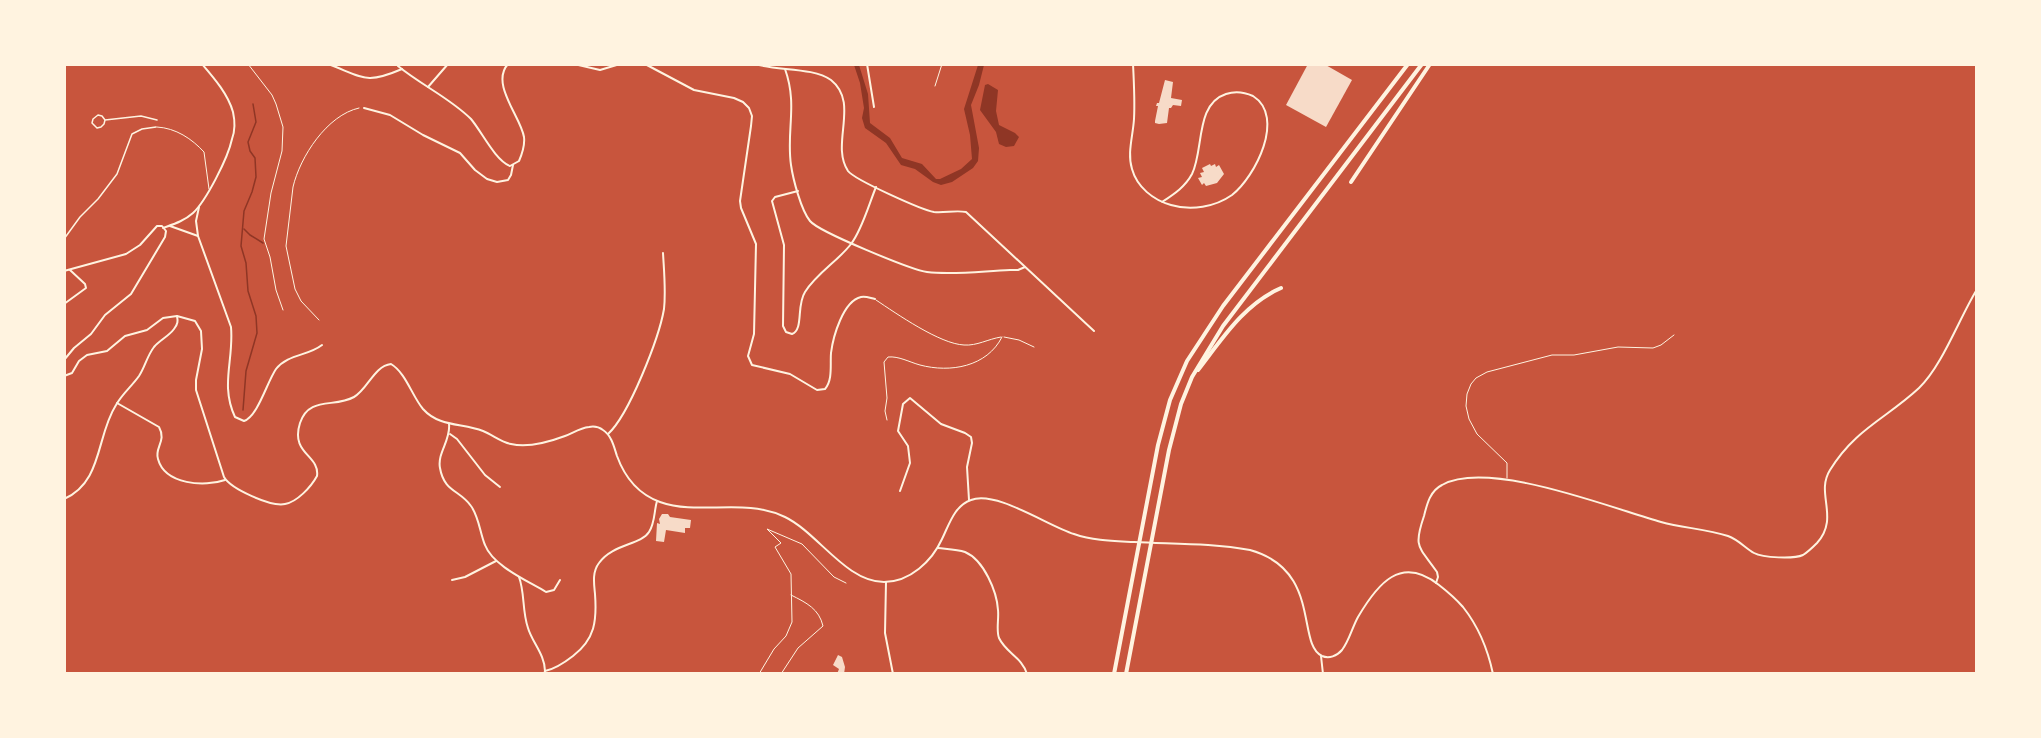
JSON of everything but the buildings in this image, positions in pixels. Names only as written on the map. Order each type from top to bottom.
[{"type":"highway","points":[[1114,674],[1158,445],[1170,400],[1182,370],[1197,343],[1223,306],[1408,64]]},
{"type":"highway","points":[[1126,674],[1169,450],[1181,404],[1192,377],[1223,326],[1422,64]]},
{"type":"highway","points":[[1351,182],[1430,64]]},
{"type":"highway","points":[[1192,377],[1239,319],[1257,303],[1281,288]]},
{"type":"street","points":[[64,271],[126,254],[140,245],[155,227],[164,228],[187,218],[199,207],[231,145],[234,125],[230,105],[218,84],[202,64]]},
{"type":"street","points":[[327,64],[364,79],[377,78],[402,69]]},
{"type":"street","points":[[428,87],[448,64]]},
{"type":"street","points":[[364,108],[390,115],[423,135],[460,153],[478,173],[494,182],[508,180],[513,165],[521,157],[524,138],[506,92],[503,76],[508,64]]},
{"type":"street","points":[[574,64],[600,70],[620,64]]},
{"type":"street","points":[[645,64],[694,90],[740,100],[751,112],[740,201],[756,244],[754,334],[748,356],[752,365],[790,374],[817,390],[825,389],[830,381],[834,337],[843,314],[856,299],[865,297],[875,299]]},
{"type":"street","points":[[755,64],[821,75],[830,80],[838,88],[844,104],[844,163],[855,178],[931,211],[966,212],[1094,331]]},
{"type":"street","points":[[867,64],[874,107]]},
{"type":"street","points":[[1133,64],[1135,106],[1130,154],[1131,167],[1144,189],[1162,202],[1180,207],[1201,207],[1221,201],[1238,189],[1253,170],[1266,135],[1267,117],[1260,102],[1250,95],[1239,92],[1223,95],[1214,101],[1206,115],[1197,162],[1191,176],[1178,191],[1162,202]]},
{"type":"street","points":[[398,66],[464,112],[505,163],[513,165]]},
{"type":"street","points":[[785,69],[792,98],[790,161],[805,213],[811,223],[852,243],[915,269],[928,272],[1018,270],[1025,267]]},
{"type":"street","points":[[98,115],[105,120],[101,127],[97,128],[92,123],[93,118],[98,115]]},
{"type":"street","points":[[105,120],[141,116],[157,120]]},
{"type":"street","points":[[64,239],[117,174],[132,134],[138,130],[156,127]]},
{"type":"street","points":[[798,191],[776,197],[772,201],[784,245],[783,328],[792,334],[799,329],[800,306],[804,294],[852,243],[876,188]]},
{"type":"street","points":[[199,207],[196,221],[198,236],[231,327],[232,342],[227,388],[236,418],[246,421],[251,417],[274,373],[284,361],[314,351],[322,345]]},
{"type":"street","points":[[170,225],[198,236]]},
{"type":"street","points":[[64,360],[74,348],[92,334],[105,315],[125,301],[134,290],[165,237],[164,228]]},
{"type":"street","points":[[608,434],[615,426],[648,362],[660,326],[665,295],[663,253]]},
{"type":"street","points":[[64,304],[86,288],[85,284],[70,270]]},
{"type":"street","points":[[1436,583],[1437,572],[1420,549],[1417,540],[1428,501],[1434,492],[1442,485],[1463,479],[1506,480],[1548,488],[1662,522],[1723,535],[1737,540],[1754,553],[1763,556],[1801,556],[1818,541],[1826,527],[1828,516],[1825,483],[1832,466],[1858,434],[1925,381],[1977,291]]},
{"type":"street","points":[[64,376],[72,373],[79,361],[87,355],[107,351],[125,336],[147,330],[163,318],[177,316],[195,321],[201,331],[202,349],[196,390],[225,480],[236,489],[278,504],[288,504],[300,496],[311,486],[318,472],[316,464],[299,443],[299,428],[305,413],[315,405],[344,401],[354,397],[381,368],[388,364],[396,368],[418,403],[440,422],[475,429],[507,443],[521,445],[546,442],[587,427],[596,427],[608,434],[629,479],[639,490],[657,501],[682,506],[746,507],[775,513],[800,526],[859,575],[869,580],[886,582],[900,579],[917,571],[938,548],[955,513],[963,504],[969,500],[984,497],[994,499],[1064,531],[1101,540],[1250,550],[1266,555],[1282,566],[1299,589],[1312,645],[1321,656],[1330,657],[1340,653],[1363,610],[1390,577],[1404,572],[1415,572],[1436,583],[1458,602],[1486,649],[1492,674]]},
{"type":"street","points":[[64,499],[80,489],[90,478],[106,423],[117,403],[138,378],[154,346],[174,329],[178,322],[177,316]]},
{"type":"street","points":[[900,491],[909,469],[910,458],[908,446],[898,430],[903,404],[910,398],[941,424],[971,437],[967,474],[969,500]]},
{"type":"street","points":[[117,403],[159,427],[162,437],[157,458],[162,467],[172,476],[186,482],[213,483],[225,480]]},
{"type":"street","points":[[449,424],[450,434],[440,460],[443,478],[448,488],[472,508],[486,548],[496,561],[549,592],[557,587],[560,580]]},
{"type":"street","points":[[450,434],[457,439],[481,471],[500,487]]},
{"type":"street","points":[[519,575],[526,623],[543,660],[544,672],[567,661],[588,643],[593,628],[596,567],[610,552],[647,535],[652,526],[657,501]]},
{"type":"street","points":[[938,548],[968,554],[990,580],[997,598],[1000,640],[1019,658],[1027,674]]},
{"type":"street","points":[[452,580],[465,577],[496,561]]},
{"type":"street","points":[[886,582],[885,640],[893,674]]},
{"type":"street","points":[[1321,656],[1323,674]]},
{"type":"lane","points":[[935,86],[942,64]]},
{"type":"lane","points":[[156,127],[186,136],[204,152],[209,191]]},
{"type":"lane","points":[[875,299],[931,333],[954,344],[966,345],[1002,337],[1019,340],[1034,347]]},
{"type":"lane","points":[[1506,480],[1507,463],[1478,434],[1467,414],[1467,394],[1476,378],[1487,372],[1552,355],[1574,355],[1624,346],[1653,348],[1674,335]]},
{"type":"lane","points":[[887,420],[884,362],[888,357],[901,358],[930,367],[958,366],[980,361],[997,347],[1002,337]]},
{"type":"path","points":[[248,64],[272,95],[280,116],[284,138],[271,194],[264,239],[283,310]]},
{"type":"path","points":[[319,320],[305,306],[294,289],[286,246],[293,187],[306,156],[318,136],[346,113],[364,108]]},
{"type":"path","points":[[759,674],[774,649],[786,636],[791,626],[792,615],[791,574],[775,547],[781,543],[767,528],[805,546],[835,578],[846,583]]},
{"type":"path","points":[[781,674],[798,648],[823,626],[818,612],[791,595]]},
{"type":"shaded area","points":[[854,65],[859,65],[868,94],[870,123],[890,138],[902,158],[922,164],[936,179],[940,179],[961,169],[972,159],[970,135],[964,109],[978,65],[984,65],[971,105],[979,148],[978,161],[973,168],[952,182],[941,185],[915,169],[901,165],[886,143],[865,128],[862,118],[864,108],[860,83]]},
{"type":"shaded area","points":[[988,84],[998,90],[996,111],[999,125],[1019,137],[1014,146],[1006,147],[999,144],[996,132],[980,110],[985,85]]},
{"type":"waterway","points":[[243,410],[246,371],[257,333],[256,316],[248,291],[246,263],[241,246],[244,211],[256,177],[255,158],[248,142],[256,122],[253,104]]},
{"type":"waterway","points":[[244,229],[263,243]]}]
